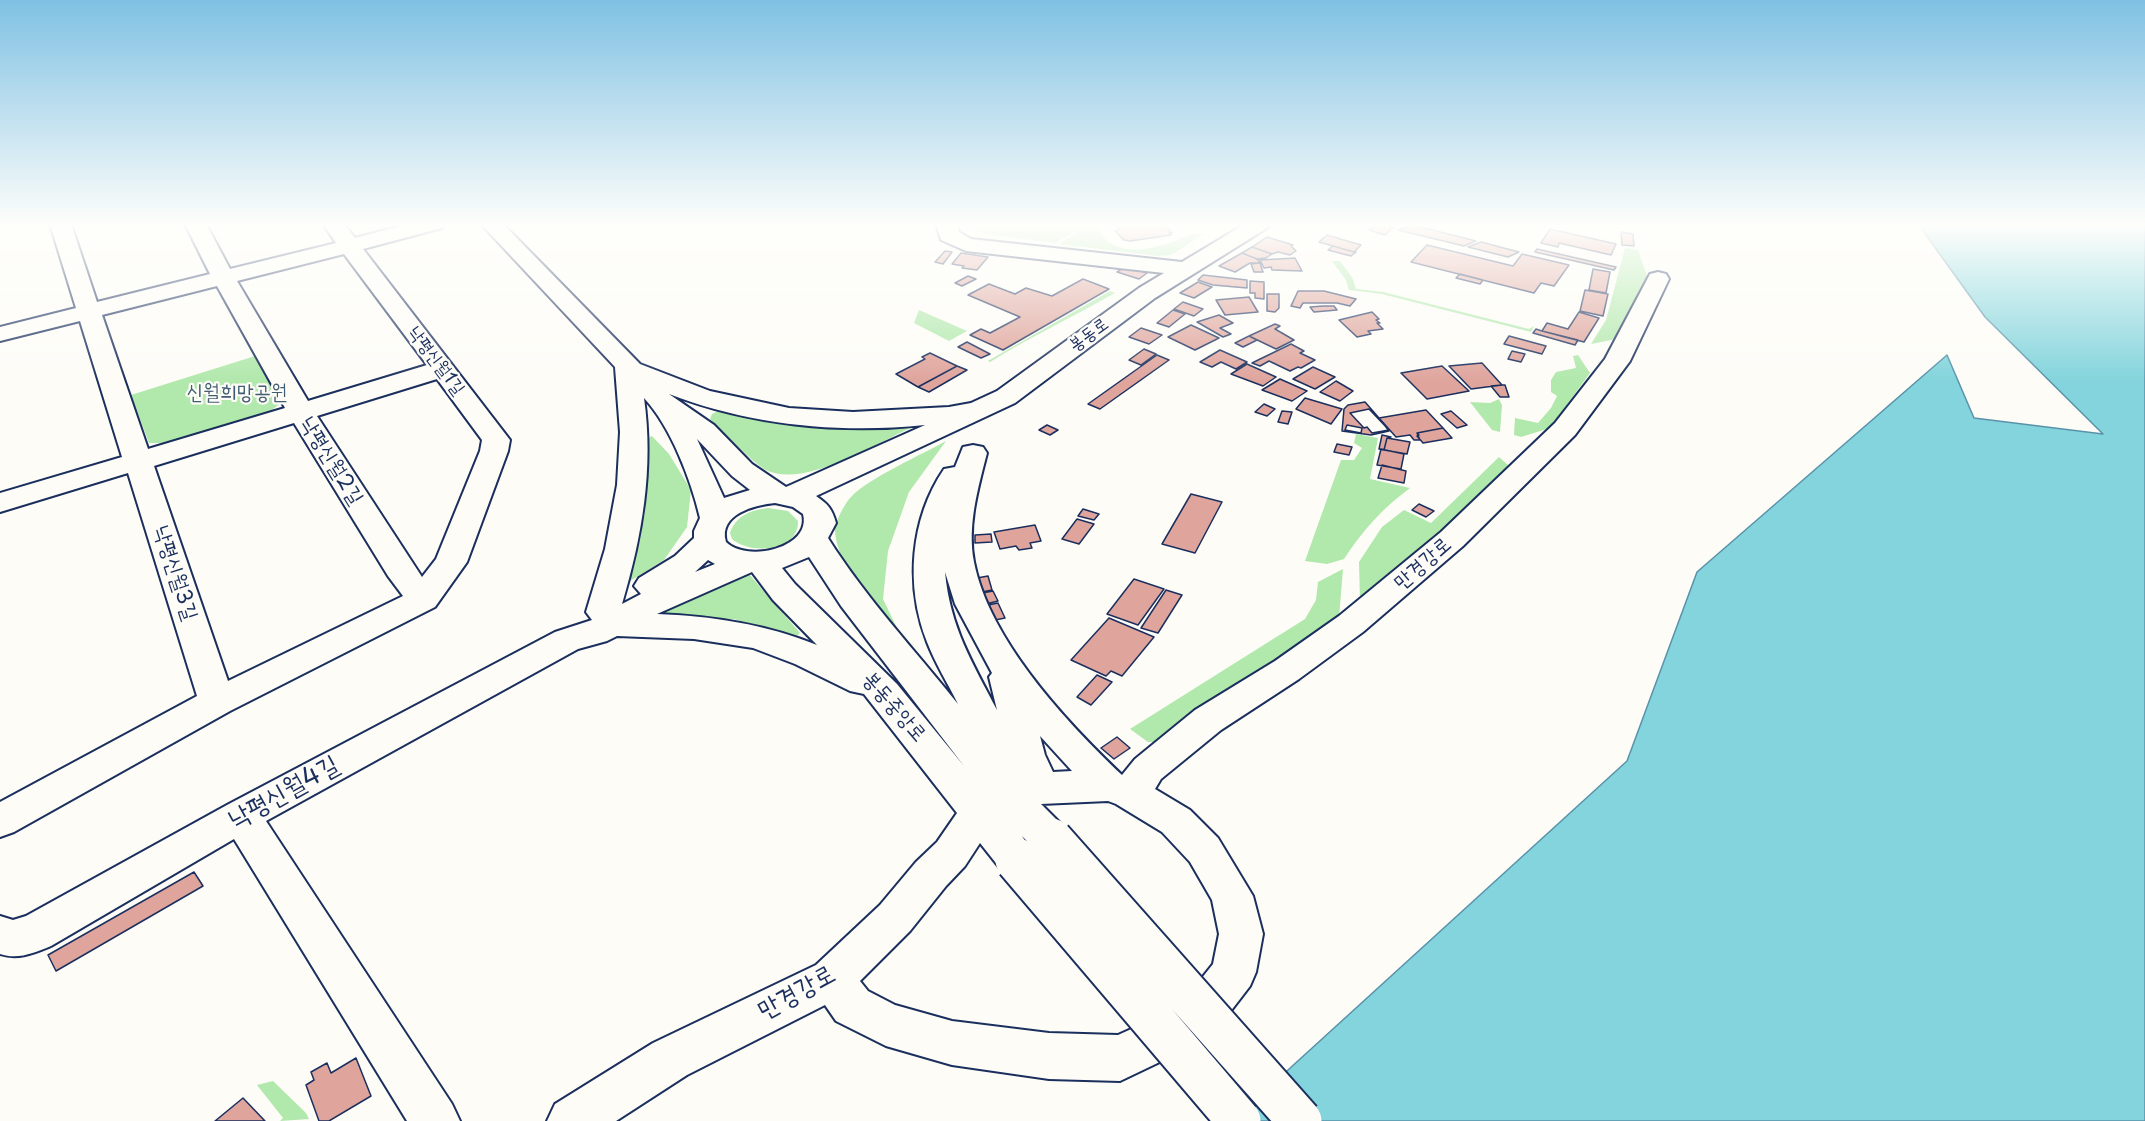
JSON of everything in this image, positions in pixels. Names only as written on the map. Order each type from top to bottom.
[{"type":"street","name":"낙평신월3길","points":[[77,276],[217,702]]},
{"type":"street","points":[[0,334],[229,276]]},
{"type":"street","name":"낙평신월1길","points":[[372,276],[496,440],[451,562],[423,599]]},
{"type":"street","name":"봉동중앙로","points":[[540,276],[665,405],[704,431],[742,470],[783,495],[805,501],[815,508],[817,529],[832,573],[1022,815]]},
{"type":"street","name":"봉동로","points":[[817,529],[835,500],[860,481],[875,471],[966,427],[993,404],[1173,276]]},
{"type":"street","name":"낙평신월2길","points":[[222,278],[300,412],[404,576],[423,599]]},
{"type":"street","name":"만경강로","points":[[1119,790],[1208,720],[1287,670],[1346,628],[1452,539],[1565,429],[1617,361],[1658,279]]},
{"type":"street","points":[[884,693],[804,653],[772,641],[712,630],[608,618],[622,552],[634,466],[634,427],[627,368],[725,404],[791,416],[887,421],[939,417],[993,404]]},
{"type":"street","points":[[0,503],[442,369]]},
{"type":"street","points":[[832,979],[852,1006],[886,1024],[952,1043],[1049,1056],[1120,1058],[1194,1023],[1234,972],[1241,934],[1232,896],[1204,850],[1176,821],[1119,790],[1047,720],[1005,665],[971,604],[958,562],[959,506],[972,453],[993,404]]},
{"type":"street","name":"봉동로","points":[[783,495],[878,459],[993,404]]},
{"type":"street","name":"봉동중앙로","points":[[665,405],[698,467],[711,500],[712,530]]},
{"type":"street","points":[[972,453],[951,478],[939,502],[928,569],[931,600],[949,653],[1002,755],[1022,815],[1239,1121]]},
{"type":"street","points":[[783,495],[740,501],[726,509],[712,530],[716,552],[753,563],[782,559],[800,551],[817,529]]},
{"type":"street","name":"낙평신월4길","points":[[0,935],[13,939],[36,933],[241,816],[567,640],[595,633],[608,618],[673,573],[712,530]]},
{"type":"street","name":"봉동중앙로","points":[[753,563],[884,693],[1022,815]]},
{"type":"street","name":"낙평신월4길","points":[[608,618],[753,563]]},
{"type":"street","points":[[0,821],[217,702],[423,599]]},
{"type":"street","points":[[1005,665],[1026,755],[1022,815],[1300,1121]]},
{"type":"street","points":[[1022,815],[1119,790]]},
{"type":"street","name":"만경강로","points":[[572,1121],[670,1059],[832,979],[895,918],[931,874],[951,854],[1022,815]]},
{"type":"street","points":[[241,816],[435,1121]]},
{"type":"green space","points":[[1343,276],[1351,276],[1356,289],[1383,292],[1529,329],[1534,326],[1531,332],[1382,294],[1349,290]]},
{"type":"green space","points":[[1618,276],[1647,276],[1621,338],[1591,344],[1606,320]]},
{"type":"green space","points":[[1110,291],[1115,293],[990,362],[988,361]]},
{"type":"green space","points":[[919,310],[967,331],[949,341],[914,323]]},
{"type":"green space","points":[[1578,355],[1590,373],[1550,428],[1521,437],[1514,435],[1515,418],[1538,423],[1551,408],[1557,396],[1551,392],[1551,380],[1556,372],[1576,368],[1573,356]]},
{"type":"green space","name":"신월희망공원","points":[[255,356],[282,402],[267,414],[171,443],[149,443],[131,395]]},
{"type":"green space","points":[[1499,399],[1502,405],[1500,432],[1492,430],[1470,402],[1490,403]]},
{"type":"green space","points":[[718,411],[770,423],[815,428],[910,428],[840,462],[820,469],[784,474],[763,468],[730,439],[710,419],[712,414]]},
{"type":"green space","points":[[1356,434],[1378,438],[1370,479],[1410,488],[1374,520],[1344,559],[1327,564],[1305,561],[1341,460],[1354,460],[1362,448],[1354,443]]},
{"type":"green space","points":[[652,436],[669,454],[691,490],[687,527],[664,560],[622,586],[642,517],[645,440]]},
{"type":"green space","points":[[946,441],[909,492],[888,551],[883,599],[910,655],[876,613],[853,579],[838,545],[835,527],[851,497],[869,482]]},
{"type":"green space","points":[[1499,457],[1510,467],[1438,542],[1360,600],[1359,562],[1382,527],[1404,510],[1431,523]]},
{"type":"green space","points":[[768,508],[788,511],[798,521],[791,539],[782,545],[761,549],[740,544],[732,539],[730,533],[740,518],[756,510]]},
{"type":"green space","points":[[1343,569],[1339,618],[1301,641],[1163,742],[1148,742],[1130,729],[1305,619],[1316,600],[1318,582]]},
{"type":"green space","points":[[749,574],[800,633],[796,637],[788,638],[734,619],[656,619],[655,607],[733,577]]},
{"type":"green space","points":[[273,1081],[306,1113],[309,1119],[280,1121],[283,1118],[257,1085]]},
{"type":"water","points":[[1956,276],[2145,276],[2145,1121],[1232,1121],[1627,761],[1697,572],[1947,355],[1974,418],[2103,434],[1985,317]]},
{"type":"building","points":[[967,276],[976,279],[962,286],[955,283]]},
{"type":"building","points":[[1202,276],[1215,276],[1247,280],[1247,288],[1213,285],[1198,280]]},
{"type":"building","points":[[1468,276],[1561,276],[1554,286],[1541,283],[1534,293]]},
{"type":"building","points":[[1469,276],[1483,280],[1480,284],[1456,278]]},
{"type":"building","points":[[1592,276],[1609,276],[1606,293],[1589,290]]},
{"type":"building","points":[[1083,279],[1109,289],[1003,350],[970,335],[981,329],[990,333],[1020,317],[968,295],[989,284],[1015,294],[1026,288],[1052,296]]},
{"type":"building","points":[[1250,281],[1264,282],[1264,299],[1255,298],[1255,293],[1250,293]]},
{"type":"building","points":[[1198,282],[1212,287],[1194,298],[1180,293]]},
{"type":"building","points":[[1585,290],[1608,294],[1603,316],[1580,311]]},
{"type":"building","points":[[1298,291],[1324,291],[1356,299],[1350,306],[1337,303],[1303,303],[1300,308],[1291,306]]},
{"type":"building","points":[[1267,294],[1279,294],[1279,308],[1275,312],[1267,311]]},
{"type":"building","points":[[1249,297],[1258,312],[1225,315],[1216,300]]},
{"type":"building","points":[[1183,302],[1203,309],[1194,316],[1174,309]]},
{"type":"building","points":[[1334,306],[1337,310],[1314,312],[1310,307]]},
{"type":"building","points":[[1173,310],[1185,314],[1169,327],[1157,323]]},
{"type":"building","points":[[1372,312],[1379,319],[1376,320],[1380,323],[1377,323],[1383,329],[1368,331],[1371,334],[1357,337],[1339,320]]},
{"type":"building","points":[[1579,312],[1599,318],[1584,342],[1542,331],[1547,323],[1568,329]]},
{"type":"building","points":[[1219,315],[1233,323],[1220,328],[1231,334],[1223,337],[1197,322]]},
{"type":"building","points":[[1275,324],[1280,326],[1275,329],[1294,340],[1276,349],[1249,336]]},
{"type":"building","points":[[1191,325],[1219,338],[1195,350],[1168,337]]},
{"type":"building","points":[[1141,328],[1162,335],[1149,344],[1129,337]]},
{"type":"building","points":[[1536,329],[1578,340],[1575,345],[1533,333]]},
{"type":"building","points":[[1249,336],[1257,340],[1243,347],[1235,343]]},
{"type":"building","points":[[1509,336],[1546,346],[1542,354],[1504,344]]},
{"type":"building","points":[[967,342],[990,354],[981,358],[958,347]]},
{"type":"building","points":[[1291,344],[1304,351],[1300,353],[1315,360],[1290,371],[1269,361],[1260,366],[1252,363]]},
{"type":"building","points":[[1144,349],[1156,354],[1141,365],[1129,360]]},
{"type":"building","points":[[1220,350],[1247,362],[1236,369],[1221,362],[1212,367],[1200,362]]},
{"type":"building","points":[[1512,351],[1525,354],[1521,362],[1508,359]]},
{"type":"building","points":[[930,353],[957,366],[918,387],[896,374],[925,359],[922,357]]},
{"type":"building","points":[[1157,355],[1169,360],[1100,409],[1088,404]]},
{"type":"building","points":[[1482,363],[1502,385],[1471,389],[1449,366]]},
{"type":"building","points":[[1247,364],[1276,377],[1263,386],[1231,374]]},
{"type":"building","points":[[957,366],[967,370],[929,392],[918,387]]},
{"type":"building","points":[[1442,366],[1469,391],[1427,399],[1401,373]]},
{"type":"building","points":[[1313,367],[1335,377],[1315,389],[1293,379]]},
{"type":"building","points":[[1280,379],[1307,391],[1292,401],[1262,390]]},
{"type":"building","points":[[1336,381],[1353,391],[1340,401],[1320,392]]},
{"type":"building","points":[[1505,385],[1509,397],[1500,397],[1491,386]]},
{"type":"building","points":[[1305,398],[1342,409],[1331,424],[1296,409]]},
{"type":"building","points":[[1365,402],[1389,431],[1371,435],[1342,431],[1344,409],[1348,405]]},
{"type":"building","points":[[1264,404],[1275,409],[1267,416],[1255,412]]},
{"type":"building","points":[[1369,409],[1389,430],[1372,433],[1350,413]]},
{"type":"building","points":[[1426,410],[1443,428],[1417,433],[1420,440],[1414,440],[1410,435],[1396,437],[1379,418]]},
{"type":"building","points":[[1282,411],[1292,412],[1288,424],[1278,422]]},
{"type":"building","points":[[1451,411],[1467,425],[1457,428],[1441,414]]},
{"type":"building","points":[[1047,425],[1058,430],[1050,435],[1039,430]]},
{"type":"building","points":[[1347,425],[1362,428],[1361,433],[1345,430]]},
{"type":"building","points":[[1443,428],[1452,438],[1423,443],[1417,436],[1419,435],[1417,433]]},
{"type":"building","points":[[1382,435],[1391,437],[1387,438],[1384,450],[1379,449]]},
{"type":"building","points":[[1387,438],[1410,442],[1407,454],[1384,450]]},
{"type":"building","points":[[1337,444],[1352,447],[1349,455],[1334,452]]},
{"type":"building","points":[[1381,449],[1404,454],[1401,469],[1377,465]]},
{"type":"building","points":[[1382,465],[1406,471],[1404,483],[1378,478]]},
{"type":"building","points":[[1191,494],[1222,502],[1195,553],[1162,544]]},
{"type":"building","points":[[1419,504],[1434,511],[1426,517],[1412,510]]},
{"type":"building","points":[[1083,509],[1099,514],[1094,520],[1078,516]]},
{"type":"building","points":[[1077,519],[1094,524],[1079,544],[1062,539]]},
{"type":"building","points":[[1035,525],[1041,541],[1030,543],[1032,548],[1019,550],[1016,546],[1000,549],[994,532]]},
{"type":"building","points":[[991,534],[992,542],[975,543],[975,535]]},
{"type":"building","points":[[988,576],[992,590],[982,592],[977,578]]},
{"type":"building","points":[[1134,579],[1164,589],[1138,625],[1107,614]]},
{"type":"building","points":[[1166,590],[1182,595],[1158,633],[1141,628]]},
{"type":"building","points":[[993,591],[998,601],[986,604],[982,593]]},
{"type":"building","points":[[998,603],[1005,618],[995,620],[988,605]]},
{"type":"building","points":[[1109,618],[1154,637],[1122,676],[1111,671],[1106,676],[1071,660]]},
{"type":"building","points":[[1097,675],[1112,682],[1091,705],[1077,697]]},
{"type":"building","points":[[1117,737],[1130,748],[1114,759],[1101,748]]},
{"type":"building","points":[[194,872],[203,886],[56,971],[48,955]]},
{"type":"building","points":[[356,1058],[371,1096],[329,1121],[319,1121],[306,1085],[314,1080],[311,1072],[327,1063],[331,1073]]},
{"type":"building","points":[[243,1098],[265,1121],[215,1121]]}]
